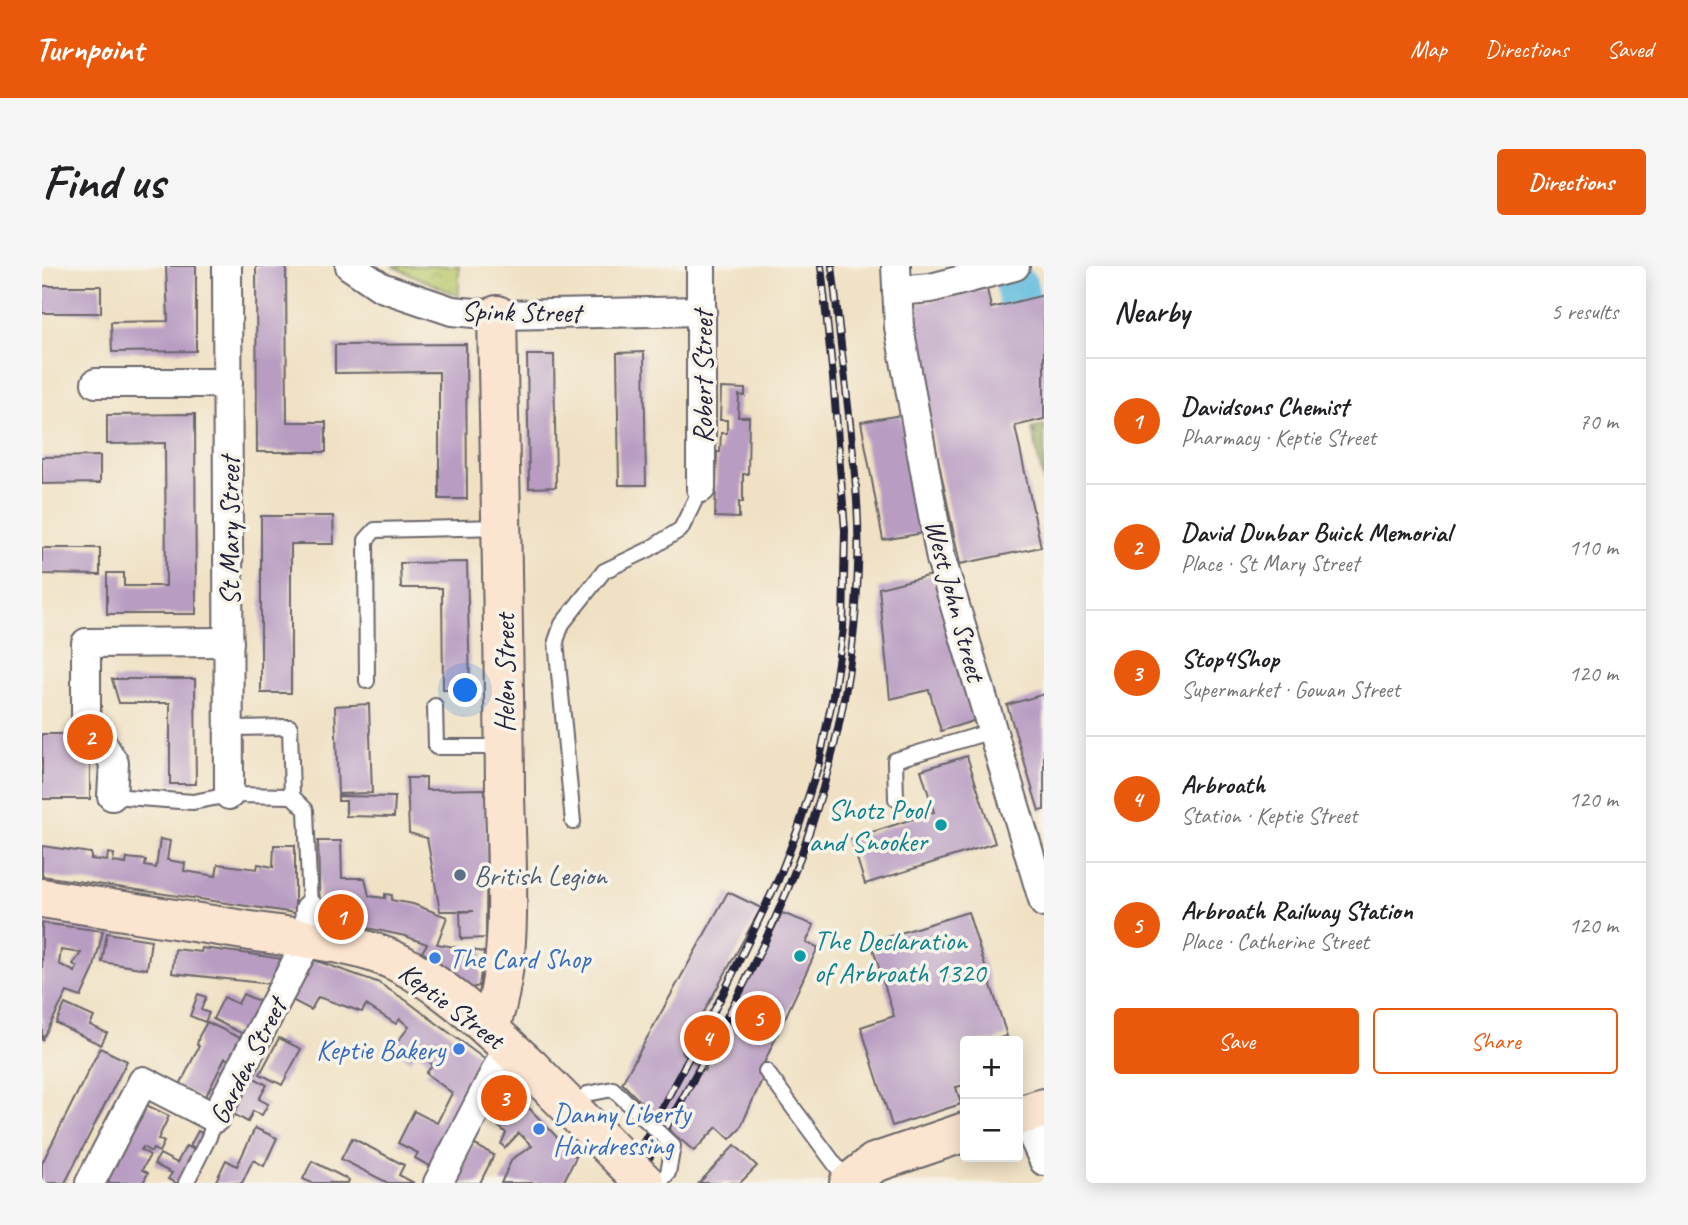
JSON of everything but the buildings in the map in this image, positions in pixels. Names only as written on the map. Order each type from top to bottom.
[{"type":"street","name":"St Mary Street","points":[[227,266],[229,795]]},
{"type":"street","name":"Spink Street","points":[[350,266],[381,287],[452,311],[497,315],[702,310]]},
{"type":"street","name":"Robert Street","points":[[701,266],[701,488]]},
{"type":"street","points":[[897,279],[931,288],[1015,266]]},
{"type":"street","name":"West John Street","points":[[897,279],[899,327],[941,559],[1044,903]]},
{"type":"street","name":"Helen Street","points":[[497,315],[503,527],[506,913],[501,993],[509,1048]]},
{"type":"street","points":[[96,383],[228,383]]},
{"type":"street","points":[[111,796],[114,763],[86,717],[86,643],[229,642]]},
{"type":"street","name":"Keptie Street","points":[[42,898],[309,924],[363,950],[396,961],[430,981],[509,1048],[645,1183]]},
{"type":"street","name":"Garden Street","points":[[215,1118],[309,924]]},
{"type":"street","points":[[438,1183],[509,1048]]},
{"type":"street","points":[[90,1183],[143,1081],[215,1118]]},
{"type":"street","points":[[1028,1113],[1044,1161]]},
{"type":"street","points":[[849,1183],[874,1163],[960,1134]]},
{"type":"lane","points":[[573,822],[556,641],[562,624],[604,571],[648,550],[681,529],[701,488]]},
{"type":"lane","points":[[368,681],[366,540],[375,530],[503,527]]},
{"type":"lane","points":[[435,706],[436,747],[505,747]]},
{"type":"lane","points":[[229,728],[290,727],[292,796],[306,810],[309,924]]},
{"type":"lane","points":[[896,799],[895,760],[992,731]]},
{"type":"lane","points":[[111,796],[193,802],[229,795],[292,796]]},
{"type":"lane","points":[[766,1071],[849,1183]]},
{"type":"lane","points":[[571,1109],[587,1094],[613,1089],[673,1146],[668,1173],[659,1183]]},
{"type":"lane","name":"Garden Street","points":[[186,1183],[209,1137],[215,1118]]},
{"type":"green space","points":[[392,266],[459,266],[459,296]]},
{"type":"green space","points":[[1044,425],[1044,485],[1032,429]]},
{"type":"waterway","points":[[1017,287],[1019,298]]},
{"type":"railway","points":[[622,1183],[725,990],[778,880],[819,763],[843,629],[845,530],[821,266]]},
{"type":"railway","points":[[635,1183],[716,1037],[773,924],[804,848],[838,730],[852,649],[858,531],[854,460],[832,266]]},
{"type":"place","name":"David Dunbar Buick Memorial","points":[[90,737]]},
{"type":"place","name":"Shotz Pool and Snooker","points":[[941,825]]},
{"type":"place","name":"British Legion","points":[[460,875]]},
{"type":"place","name":"Davidsons Chemist","points":[[341,917]]},
{"type":"place","name":"The Declaration of Arbroath 1320","points":[[800,956]]},
{"type":"place","name":"The Card Shop","points":[[435,958]]},
{"type":"place","name":"Arbroath Railway Station","points":[[758,1018]]},
{"type":"place","name":"Arbroath","points":[[707,1038]]},
{"type":"place","name":"Keptie Bakery","points":[[459,1049]]},
{"type":"place","name":"Stop4Shop","points":[[504,1098]]},
{"type":"place","name":"Danny Liberty Hairdressing","points":[[539,1129]]}]
